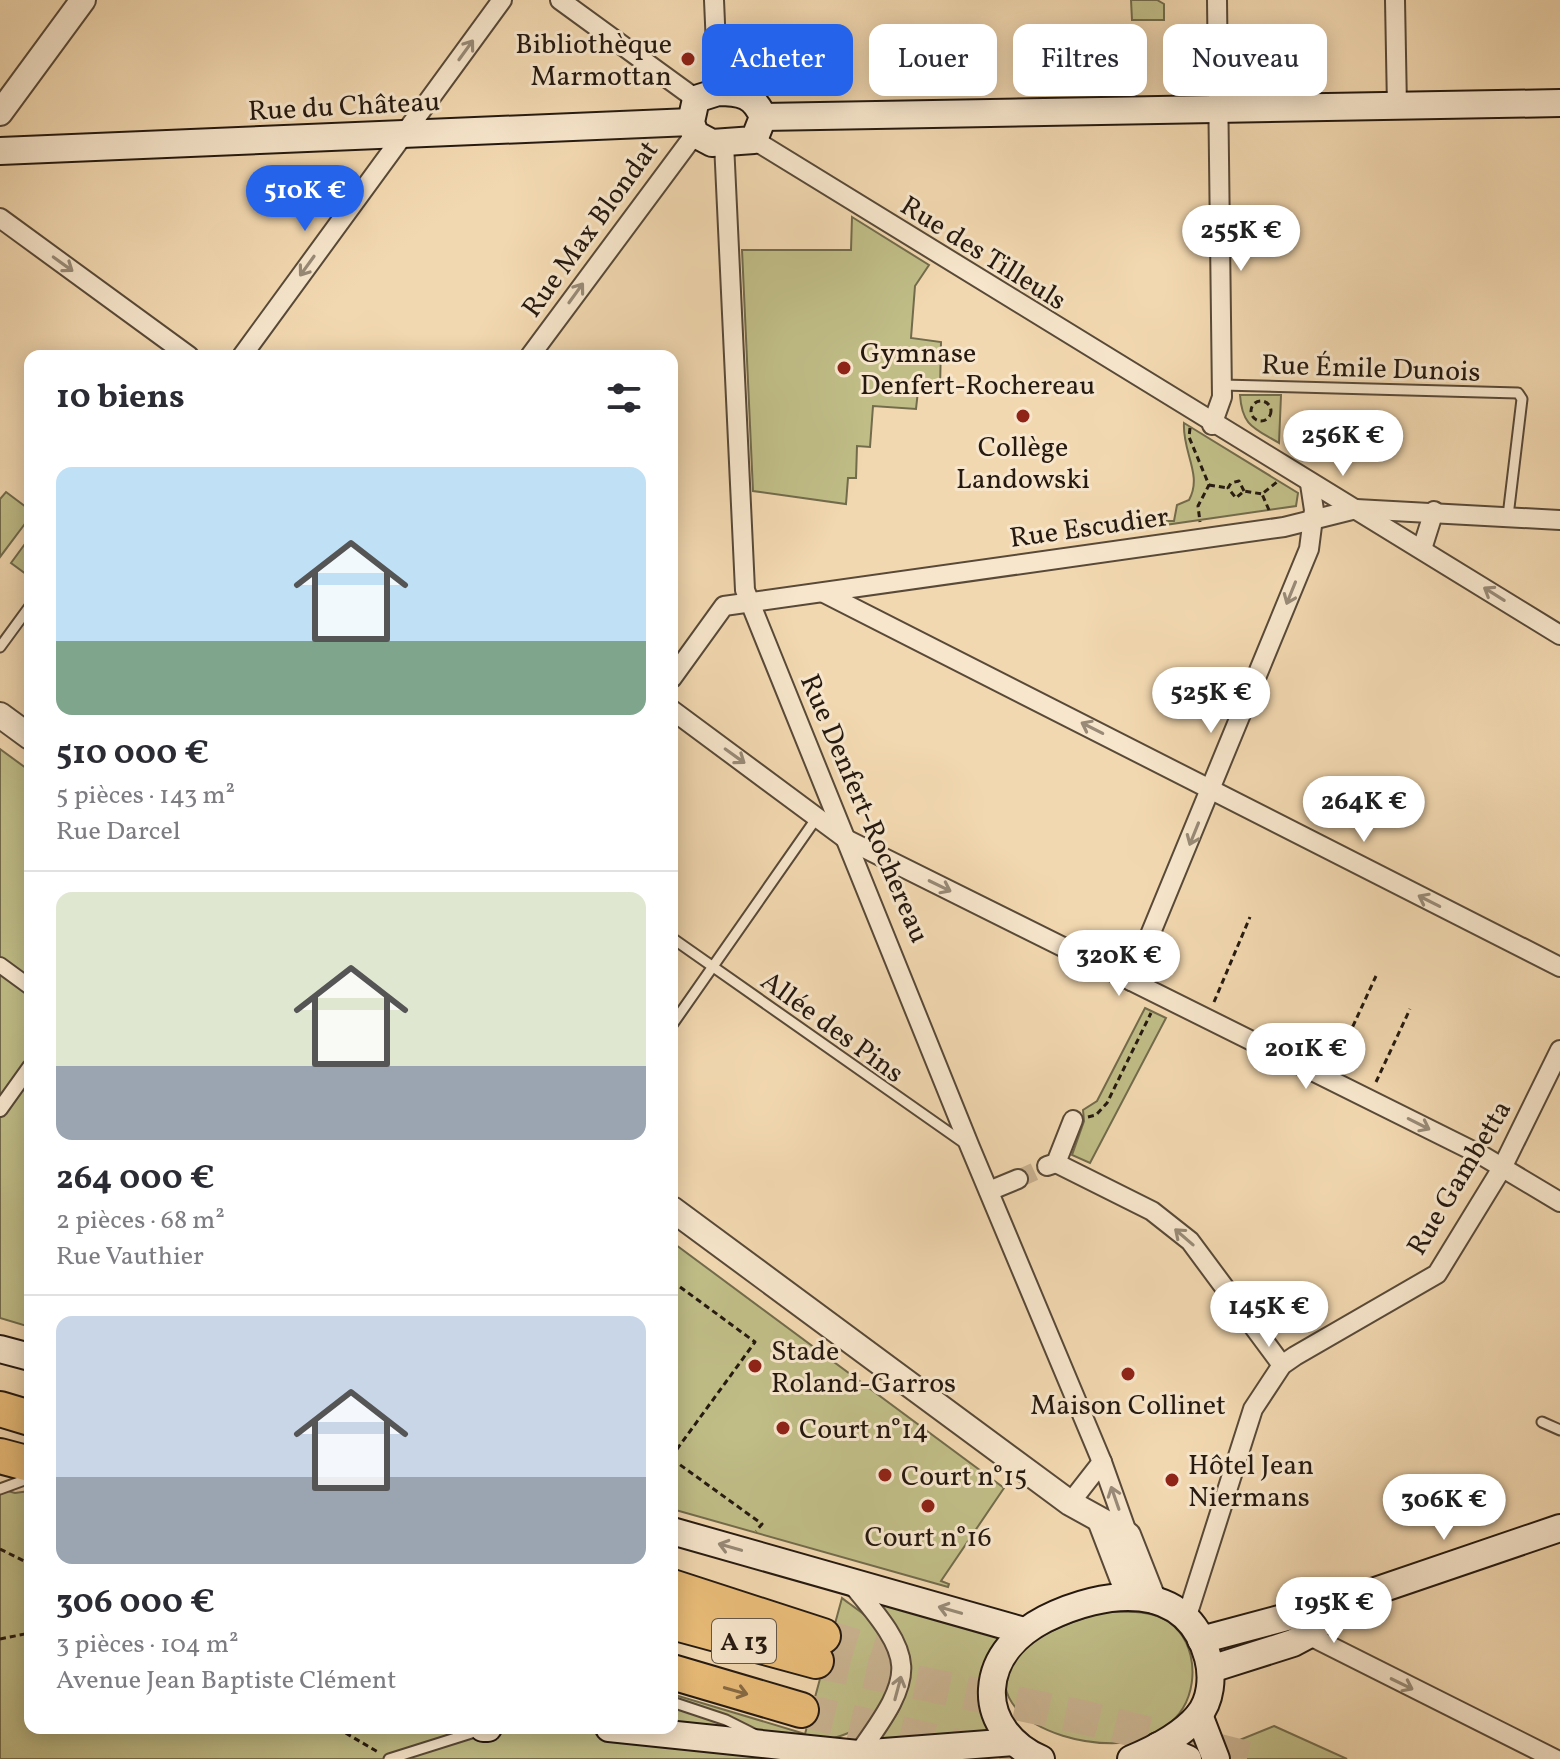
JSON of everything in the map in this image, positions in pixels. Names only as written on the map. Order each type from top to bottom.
[{"type":"highway","points":[[0,1409],[24,1416]]},
{"type":"highway","points":[[0,1456],[24,1462]]},
{"type":"highway","name":"A 13","points":[[678,1589],[819,1648],[678,1623]]},
{"type":"highway","name":"A 13","points":[[678,1674],[801,1710]]},
{"type":"main road","points":[[759,129],[758,103],[750,96],[700,112],[702,140],[724,143],[759,129],[1219,111],[1560,103]]},
{"type":"main road","name":"Rue du Château","points":[[0,151],[401,134],[700,112]]},
{"type":"main road","points":[[0,1349],[24,1355]]},
{"type":"main road","points":[[1194,1629],[1343,1602],[1560,1528]]},
{"type":"main road","points":[[678,1533],[1024,1631]]},
{"type":"main road","points":[[1041,1759],[1014,1742],[997,1718],[991,1692],[1001,1658],[1024,1631],[1085,1602],[1142,1598],[1194,1629],[1211,1669],[1209,1691],[1199,1715],[1158,1746],[1131,1759]]},
{"type":"main road","points":[[1211,1669],[1308,1635],[1343,1602]]},
{"type":"main road","points":[[1199,1715],[1216,1759]]},
{"type":"main road","points":[[663,1734],[858,1754],[1014,1742]]},
{"type":"main road","points":[[1158,1746],[1188,1759]]},
{"type":"street","points":[[0,113],[83,0]]},
{"type":"street","points":[[246,350],[401,134],[502,0]]},
{"type":"street","points":[[560,0],[700,112]]},
{"type":"street","points":[[700,112],[714,0]]},
{"type":"street","points":[[1212,425],[1220,407],[1222,385],[1217,0]]},
{"type":"street","points":[[1395,0],[1397,107]]},
{"type":"street","name":"Rue Max Blondat","points":[[534,350],[700,112]]},
{"type":"street","name":"Rue des Tilleuls","points":[[759,129],[1212,425],[1356,509],[1560,635]]},
{"type":"street","name":"Rue Denfert-Rochereau","points":[[724,143],[742,566],[750,603],[970,1147],[1102,1462],[1128,1535],[1142,1598]]},
{"type":"street","points":[[0,218],[181,350]]},
{"type":"street","points":[[1131,981],[1309,549],[1314,519],[1310,484]]},
{"type":"street","name":"Rue Escudier","points":[[678,670],[724,606],[1284,527],[1356,509],[1560,520]]},
{"type":"street","points":[[1422,549],[1434,511]]},
{"type":"street","points":[[882,620],[879,600],[883,584]]},
{"type":"street","points":[[824,593],[1560,967]]},
{"type":"street","points":[[678,714],[846,839],[1502,1168],[1560,1202]]},
{"type":"street","points":[[0,715],[24,733]]},
{"type":"street","points":[[0,965],[24,983]]},
{"type":"street","name":"Rue Gambetta","points":[[1194,1629],[1253,1409],[1282,1365],[1437,1274],[1502,1168],[1560,1050]]},
{"type":"street","points":[[0,1109],[24,1075]]},
{"type":"street","points":[[1082,1122],[1052,1164],[1152,1211],[1190,1241],[1282,1365]]},
{"type":"street","points":[[989,1191],[1018,1179]]},
{"type":"street","points":[[678,1213],[1070,1503],[1101,1523],[1128,1535]]},
{"type":"street","points":[[1070,1503],[1102,1462]]},
{"type":"street","points":[[1101,1523],[1142,1598]]},
{"type":"street","points":[[849,1582],[898,1644],[902,1677],[893,1706],[858,1754]]},
{"type":"street","points":[[1308,1635],[1555,1759]]},
{"type":"lane","name":"Rue Émile Dunois","points":[[1222,385],[1518,393],[1522,399],[1508,516]]},
{"type":"lane","points":[[0,647],[24,614]]},
{"type":"lane","points":[[678,1017],[818,816]]},
{"type":"lane","name":"Allée des Pins","points":[[678,942],[970,1147]]},
{"type":"lane","points":[[1542,1422],[1560,1430]]},
{"type":"lane","points":[[0,1489],[24,1480]]},
{"type":"lane","points":[[678,1704],[726,1720],[779,1747]]},
{"type":"lane","points":[[388,1759],[466,1734]]},
{"type":"path","points":[[1259,431],[1270,411],[1267,404],[1259,402],[1253,405],[1251,413],[1262,421]]},
{"type":"path","points":[[1191,425],[1189,437],[1209,485]]},
{"type":"path","points":[[1262,494],[1279,479]]},
{"type":"path","points":[[1228,488],[1233,481],[1239,481],[1244,491]]},
{"type":"path","points":[[1209,485],[1228,488],[1236,498],[1244,491]]},
{"type":"path","points":[[1200,523],[1198,506],[1209,485]]},
{"type":"path","points":[[1244,491],[1262,494]]},
{"type":"path","points":[[1262,494],[1270,513]]},
{"type":"path","points":[[1210,1010],[1250,917]]},
{"type":"path","points":[[1333,1070],[1376,976]]},
{"type":"path","points":[[1082,1122],[1096,1115],[1107,1103],[1153,1008]]},
{"type":"path","points":[[1372,1090],[1410,1009]]},
{"type":"path","points":[[1082,1122],[1096,1115]]},
{"type":"path","points":[[678,1285],[755,1342],[678,1450]]},
{"type":"path","points":[[678,1462],[762,1524],[741,1551]]},
{"type":"path","points":[[0,1549],[24,1561]]},
{"type":"path","points":[[0,1639],[24,1634]]},
{"type":"path","points":[[347,1734],[388,1759]]},
{"type":"shaded area","points":[[1131,0],[1157,0],[1164,4],[1164,20],[1132,20]]},
{"type":"shaded area","name":"Gymnase Denfert-Rochereau","points":[[852,217],[929,265],[915,286],[911,338],[941,342],[940,390],[918,391],[916,409],[873,406],[870,447],[857,446],[856,478],[848,478],[846,504],[753,491],[742,250],[851,250]]},
{"type":"shaded area","points":[[1240,395],[1281,395],[1279,443],[1251,425],[1243,413]]},
{"type":"shaded area","points":[[1184,423],[1298,493],[1296,506],[1165,525],[1166,521],[1174,521],[1177,505],[1189,500],[1193,491],[1193,472]]},
{"type":"shaded area","points":[[6,492],[24,506],[24,525],[0,557],[0,499]]},
{"type":"shaded area","points":[[24,545],[24,573],[11,563]]},
{"type":"shaded area","points":[[0,749],[24,767],[24,1325],[0,1318]]},
{"type":"shaded area","points":[[1145,1008],[1166,1018],[1090,1163],[1072,1155],[1084,1121],[1083,1110],[1097,1101]]},
{"type":"shaded area","name":"Stade Roland-Garros","points":[[678,1246],[1004,1488],[941,1581],[949,1584],[948,1587],[678,1511]]},
{"type":"shaded area","points":[[0,1489],[24,1492],[24,1734],[678,1734],[678,1696],[805,1734],[842,1598],[876,1626],[887,1644],[892,1680],[878,1711],[849,1733],[830,1739],[925,1759],[0,1759]]},
{"type":"shaded area","points":[[883,1602],[1001,1636],[987,1732],[881,1741],[880,1736],[901,1705],[908,1673],[902,1641],[882,1609]]},
{"type":"shaded area","points":[[1103,1612],[1137,1612],[1169,1622],[1179,1632],[1191,1656],[1192,1683],[1183,1708],[1169,1724],[1140,1741],[1100,1743],[1063,1736],[1032,1722],[1012,1703],[1005,1680],[1016,1657],[1047,1633]]},
{"type":"shaded area","points":[[1274,1726],[1347,1759],[1239,1759],[1232,1743]]},
{"type":"tunnel","points":[[1018,1179],[1047,1166]]},
{"type":"tunnel","points":[[823,1636],[895,1658]]},
{"type":"tunnel","points":[[816,1661],[1086,1718],[1251,1759]]},
{"type":"tunnel","points":[[801,1710],[1012,1759]]},
{"type":"place","name":"Bibliothèque Marmottan","points":[[688,59]]},
{"type":"place","name":"Gymnase Denfert-Rochereau","points":[[844,368]]},
{"type":"place","name":"Collège Landowski","points":[[1023,416]]},
{"type":"place","name":"Stade Roland-Garros","points":[[755,1366]]},
{"type":"place","name":"Maison Collinet","points":[[1128,1374]]},
{"type":"place","name":"Court n°14","points":[[783,1428]]},
{"type":"place","name":"Court n°15","points":[[885,1475]]},
{"type":"place","name":"Hôtel Jean Niermans","points":[[1172,1480]]},
{"type":"place","name":"Court n°16","points":[[928,1506]]}]
